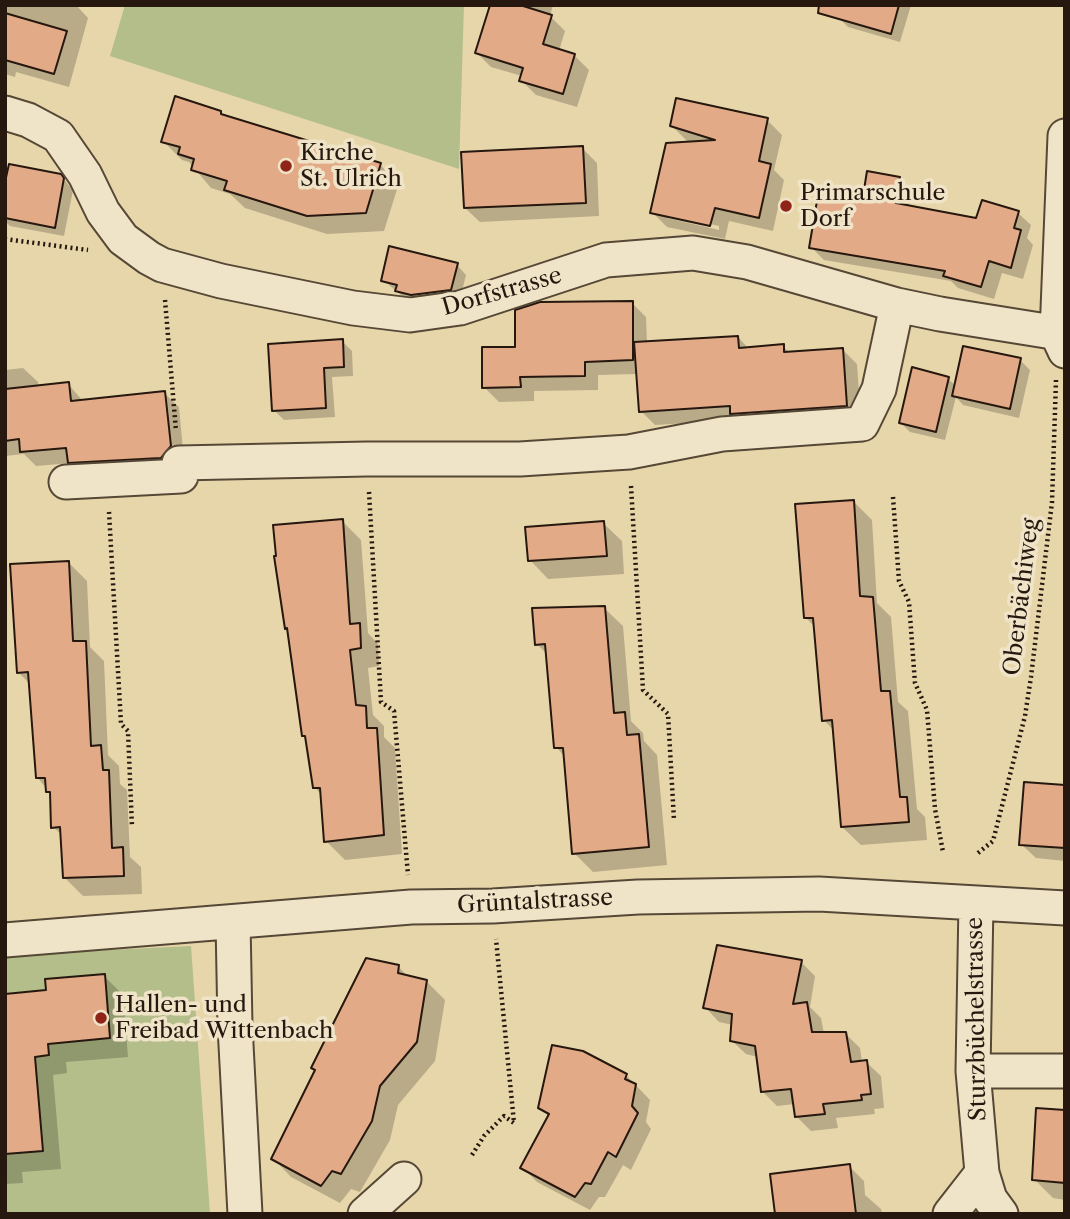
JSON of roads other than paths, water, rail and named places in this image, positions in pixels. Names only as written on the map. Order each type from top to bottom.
[{"type":"street","name":"Dorfstrasse","points":[[5,113],[28,120],[58,136],[85,175],[103,212],[122,239],[162,265],[221,281],[340,306],[411,315],[460,309],[606,260],[693,253],[747,262],[897,304],[1062,340]]},
{"type":"street","points":[[1062,340],[1065,136]]},
{"type":"street","points":[[66,482],[181,476],[179,463],[520,459],[629,452],[722,434],[862,424],[879,390],[897,304]]},
{"type":"street","name":"Grüntalstrasse","points":[[5,940],[411,907],[494,906],[638,897],[818,894],[1065,908]]},
{"type":"street","name":"Sturzbüchelstrasse","points":[[976,903],[973,1071],[989,1200]]},
{"type":"street","points":[[233,922],[235,1026],[245,1214]]},
{"type":"street","points":[[973,1071],[1065,1071]]},
{"type":"street","points":[[365,1214],[404,1179]]},
{"type":"street","points":[[950,1214],[989,1200]]},
{"type":"place","name":"Kirche St. Ulrich","points":[[286,166]]},
{"type":"place","name":"Primarschule Dorf","points":[[786,206]]},
{"type":"place","name":"Hallen- und Freibad Wittenbach","points":[[101,1018]]}]
